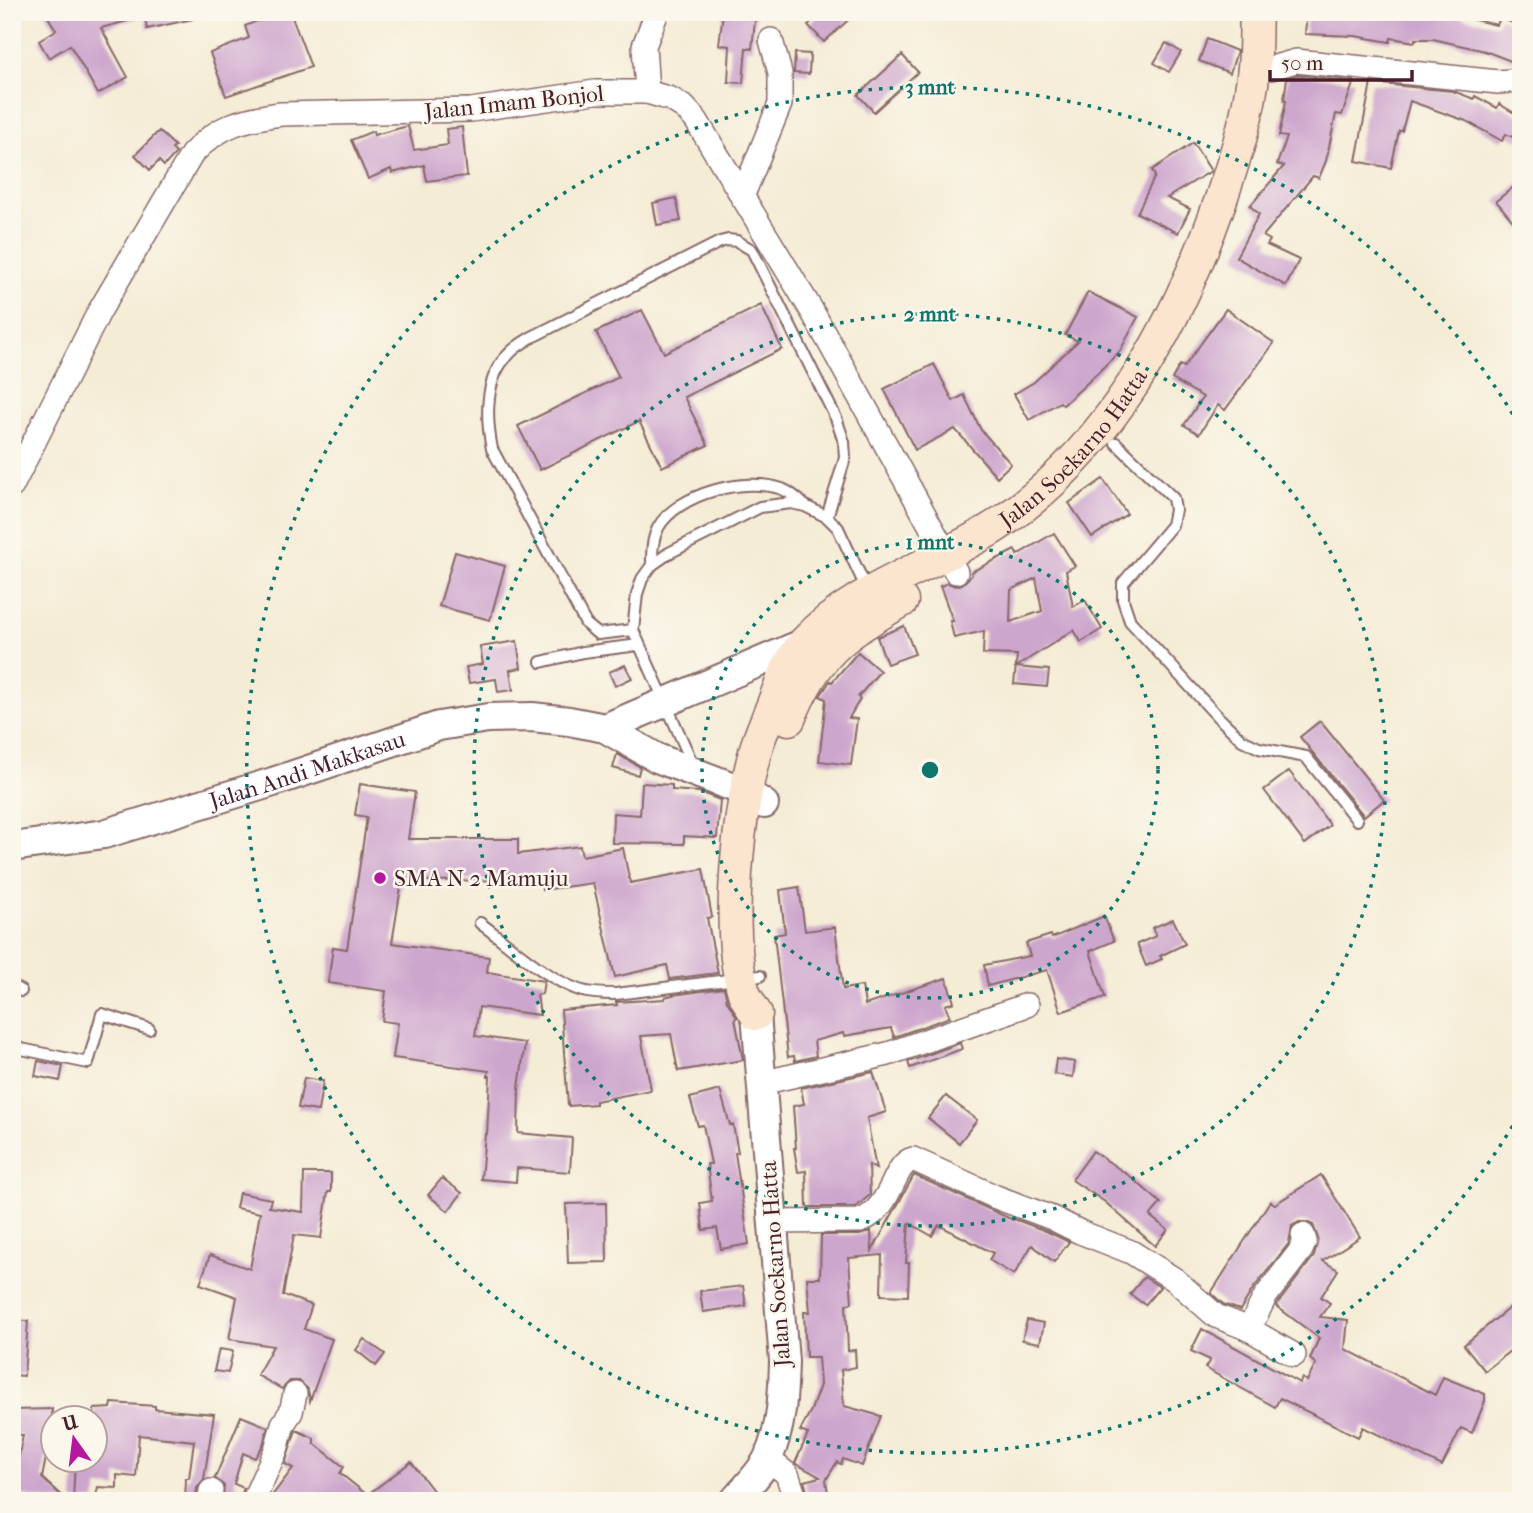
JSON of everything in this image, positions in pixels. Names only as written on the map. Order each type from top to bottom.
[{"type":"main road","points":[[1256,12],[1263,67]]},
{"type":"main road","points":[[1263,67],[1274,12]]},
{"type":"main road","name":"Jalan Soekarno Hatta","points":[[756,1014],[745,995],[751,977],[737,932],[736,888],[755,798],[756,748],[789,665],[804,643],[831,619],[869,594],[1004,545],[1036,522],[1071,491],[1116,443],[1162,374],[1197,303],[1226,229],[1244,174],[1263,67]]},
{"type":"main road","name":"Jalan Soekarno Hatta","points":[[755,798],[808,677],[820,660],[837,643],[951,563],[992,528],[1024,506],[1055,479],[1123,399],[1160,340],[1189,282],[1234,159],[1263,67]]},
{"type":"street","points":[[647,92],[644,46],[657,12]]},
{"type":"street","points":[[742,197],[780,104],[780,73],[771,40]]},
{"type":"street","points":[[1263,67],[1296,61],[1498,82],[1521,80]]},
{"type":"street","name":"Jalan Imam Bonjol","points":[[12,486],[99,312],[192,155],[207,138],[251,118],[281,114],[471,110],[595,92],[647,92],[671,99],[685,108],[696,120],[812,311],[951,563]]},
{"type":"street","points":[[605,728],[804,643]]},
{"type":"street","name":"Jalan Andi Makkasau","points":[[12,847],[104,834],[273,782],[439,726],[488,718],[532,717],[605,728]]},
{"type":"street","points":[[605,728],[657,758],[697,772],[755,798]]},
{"type":"street","points":[[761,1083],[888,1054],[1027,1005]]},
{"type":"street","name":"Jalan Soekarno Hatta","points":[[734,1501],[768,1459],[779,1427],[783,1399],[784,1361],[756,1014]]},
{"type":"street","points":[[772,1222],[860,1221],[877,1211],[903,1165],[914,1159],[996,1197],[1052,1217],[1080,1232],[1130,1252],[1174,1279],[1216,1316],[1249,1329],[1294,1355]]},
{"type":"street","points":[[1249,1329],[1265,1297],[1301,1250],[1305,1241],[1303,1235]]},
{"type":"street","points":[[253,1501],[291,1412],[295,1394]]},
{"type":"street","points":[[768,1459],[787,1474],[796,1501]]},
{"type":"lane","points":[[633,629],[598,634],[586,624],[492,449],[487,422],[496,372],[508,354],[532,337],[720,242],[728,240],[745,244],[752,250],[768,278],[836,418],[844,442],[845,458],[827,517]]},
{"type":"lane","points":[[1116,443],[1173,499],[1175,510],[1172,525],[1124,583],[1123,600],[1130,621],[1242,740],[1259,748],[1306,757],[1357,820]]},
{"type":"lane","points":[[652,565],[652,550],[659,525],[675,510],[718,489],[757,484],[783,490],[805,506],[827,517],[842,536],[869,594]]},
{"type":"lane","points":[[697,772],[633,629],[637,594],[642,579],[652,565],[669,553],[760,507],[791,503],[805,506]]},
{"type":"lane","points":[[541,662],[583,652],[639,645]]},
{"type":"lane","points":[[480,923],[556,979],[579,990],[616,994],[751,977]]},
{"type":"lane","points":[[12,1047],[88,1063],[102,1014],[149,1030]]},
{"type":"building","points":[[45,12],[142,12],[143,17],[101,28],[128,77],[98,94],[70,45],[49,58],[39,41],[56,30]]},
{"type":"building","points":[[144,12],[192,12],[193,19],[147,29]]},
{"type":"building","points":[[280,12],[290,12],[311,67],[226,96],[210,53],[249,38],[245,26]]},
{"type":"building","points":[[723,12],[756,12],[752,49],[746,48],[743,83],[728,82],[730,46],[719,45]]},
{"type":"building","points":[[822,12],[857,12],[824,42],[808,25]]},
{"type":"building","points":[[1307,12],[1453,15],[1497,25],[1500,18],[1521,26],[1521,65],[1485,51],[1433,39],[1415,39],[1415,42],[1391,38],[1390,42],[1355,36],[1305,34]]},
{"type":"building","points":[[1207,39],[1237,51],[1230,73],[1199,61]]},
{"type":"building","points":[[1166,43],[1181,52],[1169,72],[1154,63]]},
{"type":"building","points":[[795,53],[810,54],[809,74],[794,73]]},
{"type":"building","points":[[902,55],[918,72],[874,112],[858,95]]},
{"type":"building","points":[[1297,75],[1354,81],[1342,115],[1336,114],[1326,161],[1319,178],[1313,176],[1263,236],[1270,240],[1267,245],[1299,260],[1286,286],[1236,257],[1259,214],[1250,206],[1284,166],[1277,164],[1287,137],[1279,136],[1286,101],[1287,78]]},
{"type":"building","points":[[1371,83],[1453,91],[1474,99],[1475,96],[1497,108],[1499,104],[1521,117],[1521,141],[1506,134],[1502,141],[1466,121],[1410,101],[1402,131],[1399,131],[1391,168],[1356,161]]},
{"type":"building","points":[[408,126],[414,150],[448,145],[446,129],[462,127],[467,176],[427,181],[424,165],[392,173],[391,169],[368,179],[351,140],[373,131],[374,135]]},
{"type":"building","points":[[159,131],[175,146],[172,149],[176,153],[164,166],[159,161],[150,170],[135,155]]},
{"type":"building","points":[[1193,143],[1211,171],[1167,198],[1190,209],[1178,233],[1137,213],[1155,176],[1152,170]]},
{"type":"building","points":[[1521,181],[1521,231],[1496,201]]},
{"type":"building","points":[[676,198],[681,221],[657,225],[653,203]]},
{"type":"building","points":[[1088,292],[1138,317],[1120,351],[1084,386],[1063,405],[1060,402],[1029,420],[1014,394],[1034,382],[1078,341],[1065,335]]},
{"type":"building","points":[[761,305],[782,349],[684,397],[708,445],[662,467],[639,421],[540,470],[518,426],[619,377],[596,332],[642,310],[664,353]]},
{"type":"building","points":[[1226,309],[1274,343],[1225,410],[1218,405],[1199,434],[1184,425],[1203,397],[1172,379],[1180,365],[1184,367]]},
{"type":"building","points":[[934,364],[953,401],[964,395],[981,430],[1011,464],[997,477],[955,429],[915,450],[884,389]]},
{"type":"building","points":[[1103,479],[1127,514],[1092,537],[1069,503]]},
{"type":"building","points":[[1054,533],[1075,566],[1066,571],[1073,607],[1085,600],[1102,629],[1081,642],[1074,630],[1016,667],[1049,670],[1047,687],[1014,684],[1017,655],[983,654],[984,631],[954,638],[950,621],[953,621],[940,586],[948,583],[955,586],[962,584],[972,575],[971,572],[1015,550],[1017,555]],"holes":[[[1036,578],[1042,611],[1010,622],[1011,590]]]},
{"type":"building","points":[[455,552],[505,566],[490,620],[439,606]]},
{"type":"building","points":[[904,626],[915,654],[887,664],[877,637]]},
{"type":"building","points":[[517,641],[521,668],[510,670],[513,690],[498,692],[496,679],[469,683],[466,667],[483,664],[480,647]]},
{"type":"building","points":[[858,652],[880,671],[858,697],[860,699],[849,718],[857,719],[851,765],[819,761],[826,699],[820,696],[830,681],[832,682]]},
{"type":"building","points":[[625,665],[632,678],[615,686],[609,672]]},
{"type":"building","points":[[1320,721],[1384,800],[1364,816],[1300,737]]},
{"type":"building","points":[[617,754],[640,767],[638,775],[613,768]]},
{"type":"building","points":[[1289,771],[1330,825],[1305,844],[1264,790]]},
{"type":"building","points":[[642,783],[672,785],[672,790],[699,792],[720,800],[717,838],[684,836],[684,844],[612,843],[613,813],[640,815]]},
{"type":"building","points":[[360,784],[415,792],[408,839],[518,839],[518,854],[580,846],[582,856],[623,848],[630,883],[703,869],[712,917],[707,918],[718,973],[670,979],[667,965],[615,977],[593,883],[542,890],[541,880],[402,881],[392,943],[489,957],[487,972],[544,981],[542,994],[537,995],[540,1015],[479,1007],[475,1036],[525,1043],[519,1088],[518,1133],[572,1138],[570,1172],[517,1168],[516,1182],[481,1179],[487,1134],[489,1071],[393,1058],[398,1023],[382,1021],[386,991],[328,983],[333,947],[347,949],[367,817],[355,815]]},
{"type":"building","points":[[799,887],[805,931],[835,927],[843,989],[862,986],[865,1005],[946,978],[954,1002],[945,1005],[950,1017],[894,1037],[891,1028],[844,1036],[843,1033],[814,1041],[816,1056],[795,1061],[794,1056],[788,1057],[774,935],[785,933],[780,890]]},
{"type":"building","points":[[1104,916],[1114,941],[1090,951],[1105,997],[1061,1012],[1047,970],[988,986],[984,965],[1030,956],[1026,943],[1051,935],[1052,938]]},
{"type":"building","points":[[1173,919],[1185,944],[1146,966],[1137,944],[1156,936],[1152,928]]},
{"type":"building","points":[[724,988],[727,1001],[737,1017],[735,1018],[743,1060],[678,1071],[671,1034],[641,1036],[651,1090],[596,1101],[596,1104],[568,1106],[561,1010],[617,1005],[616,1002],[665,999],[673,995]]},
{"type":"building","points":[[960,1043],[962,1049],[910,1068],[908,1062]]},
{"type":"building","points":[[1056,1059],[1075,1062],[1073,1077],[1054,1074]]},
{"type":"building","points":[[38,1061],[63,1066],[60,1081],[35,1076]]},
{"type":"building","points":[[873,1072],[886,1112],[867,1118],[876,1169],[869,1165],[870,1195],[856,1207],[807,1207],[806,1171],[798,1172],[794,1148],[793,1106],[804,1104],[801,1088]]},
{"type":"building","points":[[304,1078],[323,1081],[318,1111],[298,1108]]},
{"type":"building","points":[[720,1090],[730,1125],[733,1125],[749,1244],[721,1249],[717,1228],[703,1230],[700,1203],[712,1201],[707,1164],[711,1164],[703,1125],[698,1126],[690,1098]]},
{"type":"building","points":[[946,1096],[977,1120],[959,1143],[928,1118]]},
{"type":"building","points":[[1093,1151],[1131,1177],[1161,1203],[1150,1216],[1168,1230],[1155,1246],[1105,1202],[1072,1180]]},
{"type":"building","points":[[304,1173],[331,1173],[331,1192],[328,1192],[321,1238],[294,1235],[283,1295],[312,1305],[304,1329],[332,1339],[310,1401],[308,1389],[299,1381],[290,1381],[282,1389],[257,1375],[273,1346],[229,1339],[237,1297],[200,1284],[210,1255],[250,1269],[260,1213],[236,1208],[239,1193],[271,1199],[269,1207],[303,1212]]},
{"type":"building","points":[[914,1175],[1069,1242],[1054,1262],[1032,1245],[1014,1275],[989,1260],[993,1253],[939,1225],[932,1236],[909,1223],[906,1263],[909,1263],[908,1296],[881,1295],[882,1255],[849,1258],[852,1303],[846,1304],[848,1351],[855,1350],[856,1367],[841,1370],[844,1406],[881,1416],[862,1466],[843,1459],[841,1464],[837,1462],[826,1480],[829,1501],[810,1501],[804,1481],[820,1477],[795,1463],[808,1434],[800,1431],[820,1385],[818,1357],[806,1357],[804,1312],[810,1312],[807,1278],[820,1278],[821,1235],[860,1235],[871,1231],[872,1251]]},
{"type":"building","points":[[1321,1175],[1360,1237],[1323,1261],[1338,1270],[1321,1297],[1330,1303],[1320,1317],[1348,1320],[1345,1349],[1435,1395],[1443,1377],[1485,1394],[1485,1401],[1472,1433],[1461,1428],[1442,1466],[1363,1427],[1358,1437],[1280,1398],[1275,1407],[1205,1368],[1210,1360],[1191,1351],[1202,1329],[1300,1383],[1302,1378],[1307,1381],[1316,1364],[1310,1359],[1319,1338],[1276,1306],[1314,1256],[1318,1238],[1313,1225],[1299,1222],[1292,1226],[1289,1243],[1240,1310],[1223,1304],[1211,1293],[1270,1201],[1275,1204]]},
{"type":"building","points":[[442,1178],[462,1193],[448,1211],[428,1195]]},
{"type":"building","points":[[606,1203],[607,1262],[568,1263],[566,1204]]},
{"type":"building","points":[[1144,1277],[1160,1287],[1145,1305],[1130,1294]]},
{"type":"building","points":[[743,1286],[746,1306],[703,1312],[700,1291]]},
{"type":"building","points":[[1521,1298],[1521,1342],[1485,1371],[1464,1345]]},
{"type":"building","points":[[12,1320],[28,1321],[24,1376],[12,1375]]},
{"type":"building","points":[[1027,1320],[1044,1323],[1040,1343],[1022,1340]]},
{"type":"building","points":[[364,1339],[385,1354],[376,1366],[356,1350]]},
{"type":"building","points":[[219,1349],[233,1351],[228,1373],[214,1371]]},
{"type":"building","points":[[112,1403],[214,1414],[204,1479],[197,1488],[195,1501],[185,1501],[186,1478],[189,1478],[194,1441],[139,1435],[136,1477],[117,1475],[117,1488],[98,1487],[95,1501],[73,1501],[74,1474],[108,1474],[108,1408],[111,1408]]},
{"type":"building","points":[[38,1409],[38,1474],[43,1474],[42,1478],[67,1501],[50,1501],[12,1493],[23,1435],[12,1435],[12,1410]]},
{"type":"building","points":[[241,1416],[268,1427],[263,1445],[255,1458],[243,1453],[234,1484],[244,1488],[239,1501],[223,1501],[224,1486],[215,1478]]},
{"type":"building","points":[[296,1430],[314,1438],[314,1443],[344,1467],[340,1473],[367,1495],[411,1462],[441,1501],[268,1501],[293,1468],[285,1464]]},
{"type":"place","name":"SMA N 2 Mamuju","points":[[380,878]]}]
